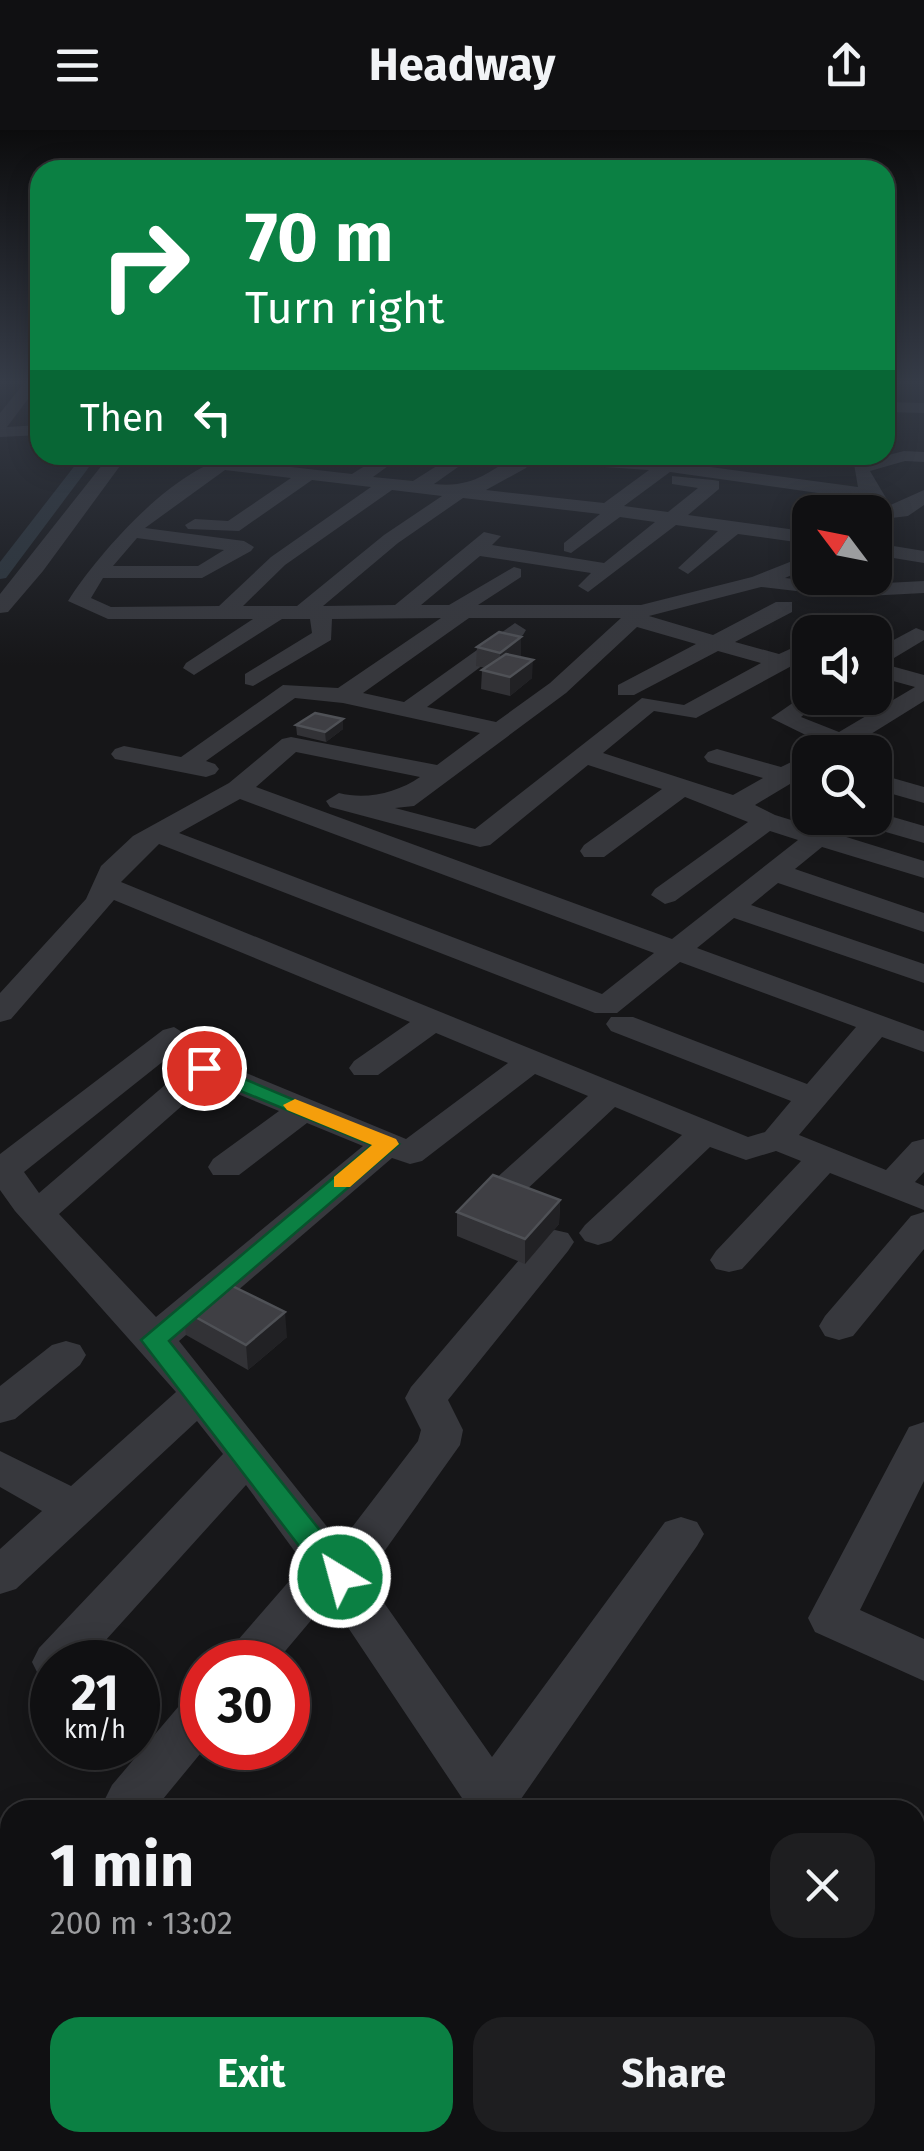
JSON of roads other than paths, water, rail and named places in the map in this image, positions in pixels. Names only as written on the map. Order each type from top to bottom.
[{"type":"street","points":[[0,607],[36,568],[103,477]]},
{"type":"street","points":[[204,477],[138,525],[97,572],[80,601],[108,613],[540,611],[637,615],[780,662]]},
{"type":"street","points":[[138,525],[221,528],[276,498],[299,477]]},
{"type":"street","points":[[332,477],[792,535]]},
{"type":"street","points":[[356,480],[360,477]]},
{"type":"street","points":[[417,487],[432,477]]},
{"type":"street","points":[[310,613],[391,539],[493,477]]},
{"type":"street","points":[[571,548],[613,510],[624,488],[645,477]]},
{"type":"street","points":[[588,586],[674,518],[713,495],[713,486],[684,477]]},
{"type":"street","points":[[701,477],[803,495]]},
{"type":"street","points":[[223,614],[278,561],[388,484]]},
{"type":"street","points":[[183,491],[355,507]]},
{"type":"street","points":[[900,512],[924,496]]},
{"type":"street","points":[[892,511],[924,517]]},
{"type":"street","points":[[243,518],[323,530]]},
{"type":"street","points":[[97,572],[202,572],[244,548],[138,525]]},
{"type":"street","points":[[688,568],[734,527]]},
{"type":"street","points":[[400,612],[496,532]]},
{"type":"street","points":[[476,549],[608,570]]},
{"type":"street","points":[[892,551],[924,556]]},
{"type":"street","points":[[339,800],[405,800],[558,688],[637,615],[759,581],[792,567]]},
{"type":"street","points":[[343,696],[514,573]]},
{"type":"street","points":[[759,581],[847,591],[923,589]]},
{"type":"street","points":[[626,690],[784,607]]},
{"type":"street","points":[[408,710],[540,611]]},
{"type":"street","points":[[194,668],[276,613]]},
{"type":"street","points":[[254,679],[322,634],[310,613]]},
{"type":"street","points":[[892,650],[916,635]]},
{"type":"street","points":[[245,783],[339,800],[480,838],[650,703],[687,713],[792,657]]},
{"type":"street","points":[[892,674],[924,682]]},
{"type":"street","points":[[186,765],[228,730],[291,690],[343,696],[500,730]]},
{"type":"street","points":[[853,735],[924,692]]},
{"type":"street","points":[[792,712],[783,718],[795,735]]},
{"type":"street","points":[[0,1012],[99,902],[111,872],[158,834],[245,783],[291,744],[442,773]]},
{"type":"street","points":[[124,754],[186,765],[245,783],[924,1042]]},
{"type":"street","points":[[584,756],[736,804],[766,821],[924,870]]},
{"type":"street","points":[[717,757],[792,759]]},
{"type":"street","points":[[736,804],[792,771]]},
{"type":"street","points":[[594,851],[682,787]]},
{"type":"street","points":[[892,787],[924,796]]},
{"type":"street","points":[[666,895],[766,821]]},
{"type":"street","points":[[892,825],[924,834]]},
{"type":"street","points":[[158,834],[606,1006],[818,837]]},
{"type":"street","points":[[775,872],[924,923]]},
{"type":"street","points":[[106,886],[746,1149],[777,1139],[876,1024]]},
{"type":"street","points":[[732,908],[924,974]]},
{"type":"street","points":[[366,1068],[434,1020]]},
{"type":"street","points":[[622,1024],[813,1098]]},
{"type":"street","points":[[174,1037],[2,1168],[38,1214],[154,1340],[248,1455],[335,1571],[493,1800]]},
{"type":"street","points":[[38,1214],[204,1068],[410,1153],[532,1061]]},
{"type":"street","points":[[496,1198],[610,1094]]},
{"type":"street","points":[[226,1168],[303,1108]]},
{"type":"street","points":[[598,1232],[704,1132]]},
{"type":"street","points":[[777,1139],[908,1192],[924,1150]]},
{"type":"street","points":[[154,1340],[388,1144]]},
{"type":"street","points":[[728,1260],[824,1158]]},
{"type":"street","points":[[838,1326],[924,1224]]},
{"type":"street","points":[[269,1640],[335,1571],[440,1445],[442,1430],[426,1398],[555,1242]]},
{"type":"street","points":[[0,1408],[66,1356]]},
{"type":"street","points":[[0,1576],[199,1395]]},
{"type":"street","points":[[924,1438],[832,1618],[924,1661]]},
{"type":"street","points":[[76,1640],[248,1455]]},
{"type":"street","points":[[0,1467],[74,1508]]},
{"type":"street","points":[[499,1800],[680,1534]]},
{"type":"street","points":[[130,1800],[180,1742]]},
{"type":"waterway","points":[[0,574],[74,477]]}]
